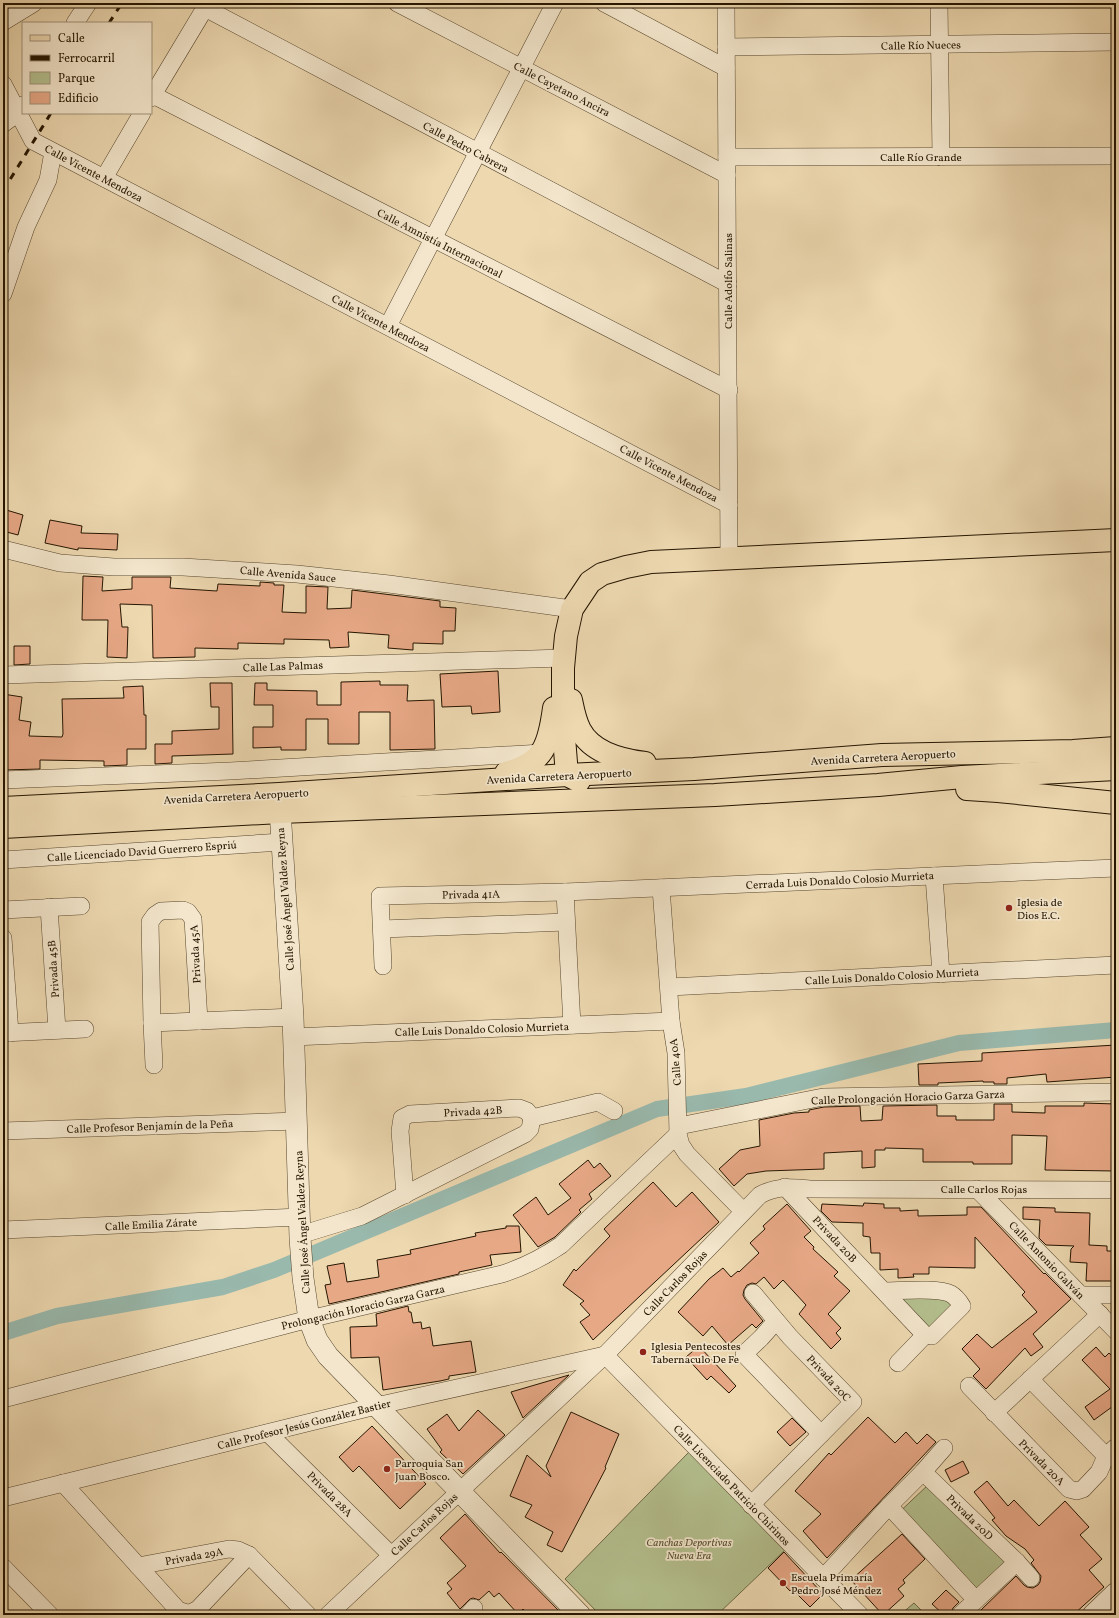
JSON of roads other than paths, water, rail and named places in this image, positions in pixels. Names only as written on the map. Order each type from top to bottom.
[{"type":"main road","points":[[465,781],[520,769],[533,762],[542,753],[549,738],[557,686],[563,663],[572,609],[590,582],[602,574],[626,566],[651,562],[1116,540]]},
{"type":"main road","points":[[563,663],[575,719],[580,732],[596,748],[618,758],[694,769]]},
{"type":"main road","points":[[563,663],[564,725],[567,775],[583,783],[675,797]]},
{"type":"main road","name":"Avenida Carretera Aeropuerto","points":[[3,827],[280,803],[465,781],[694,769],[882,755],[1073,751],[1116,748]]},
{"type":"main road","name":"Avenida Carretera Aeropuerto","points":[[3,808],[675,797],[878,785],[962,777],[1116,769]]},
{"type":"main road","points":[[878,785],[998,791],[1116,803]]},
{"type":"street","points":[[3,22],[34,3]]},
{"type":"street","points":[[76,22],[88,3]]},
{"type":"street","name":"Calle Cayetano Ancira","points":[[397,3],[727,175]]},
{"type":"street","points":[[388,326],[555,3]]},
{"type":"street","points":[[604,3],[726,68]]},
{"type":"street","name":"Calle Adolfo Salinas","points":[[726,3],[730,559]]},
{"type":"street","points":[[939,3],[941,157]]},
{"type":"street","points":[[152,97],[206,6]]},
{"type":"street","name":"Calle Pedro Cabrera","points":[[206,6],[478,153],[728,284]]},
{"type":"street","name":"Calle Río Nueces","points":[[726,47],[1116,42]]},
{"type":"street","points":[[3,84],[20,109],[3,124]]},
{"type":"street","name":"Calle Amnistía Internacional","points":[[152,97],[729,390]]},
{"type":"street","name":"Calle Vicente Mendoza","points":[[22,114],[33,141],[730,505]]},
{"type":"street","points":[[104,178],[141,114]]},
{"type":"street","points":[[3,294],[26,227],[48,180],[53,152]]},
{"type":"street","name":"Calle Río Grande","points":[[727,157],[1116,156]]},
{"type":"street","name":"Calle Avenida Sauce","points":[[3,549],[67,564],[114,567],[183,566],[297,574],[389,584],[572,609]]},
{"type":"street","name":"Calle Las Palmas","points":[[3,675],[563,663]]},
{"type":"street","points":[[3,780],[230,771],[542,753]]},
{"type":"street","name":"Calle José Ángel Valdez Reyna","points":[[280,803],[293,1027],[300,1230],[303,1278],[309,1319],[317,1340],[328,1356],[580,1615]]},
{"type":"street","name":"Calle Licenciado David Guerrero Espriú","points":[[3,860],[282,842]]},
{"type":"street","name":"Cerrada Luis Donaldo Colosio Murrieta","points":[[565,892],[1116,868]]},
{"type":"street","points":[[934,876],[941,974]]},
{"type":"street","name":"Calle 40A","points":[[661,888],[671,1020],[676,1053],[678,1125],[681,1145],[687,1154],[743,1212]]},
{"type":"street","points":[[565,892],[572,1025]]},
{"type":"street","name":"Privada 41A","points":[[384,966],[380,896],[565,892]]},
{"type":"street","points":[[3,910],[81,906]]},
{"type":"street","name":"Privada 45B","points":[[48,907],[57,1030]]},
{"type":"street","name":"Privada 45A","points":[[154,1065],[150,922],[155,914],[183,910],[188,912],[193,919],[199,1021]]},
{"type":"street","points":[[382,929],[566,922]]},
{"type":"street","points":[[3,938],[6,1033],[85,1029]]},
{"type":"street","name":"Calle Luis Donaldo Colosio Murrieta","points":[[669,987],[1116,965]]},
{"type":"street","name":"Calle Luis Donaldo Colosio Murrieta","points":[[293,1027],[572,1025],[671,1020]]},
{"type":"street","points":[[152,1023],[199,1021],[293,1027]]},
{"type":"street","name":"Calle Prolongación Horacio Garza Garza","points":[[678,1125],[823,1097],[1116,1092]]},
{"type":"street","points":[[532,1118],[598,1102],[614,1111]]},
{"type":"street","name":"Privada 42B","points":[[405,1195],[400,1131],[402,1118],[410,1114],[519,1108],[527,1111],[532,1118]]},
{"type":"street","name":"Calle Emilia Zárate","points":[[3,1230],[300,1230],[362,1216],[525,1134],[530,1129],[532,1118]]},
{"type":"street","name":"Calle Profesor Benjamín de la Peña","points":[[3,1131],[296,1121]]},
{"type":"street","name":"Prolongación Horacio Garza Garza","points":[[3,1399],[309,1319],[502,1274],[525,1267],[562,1245],[678,1125]]},
{"type":"street","name":"Calle Carlos Rojas","points":[[328,1615],[605,1355],[760,1195],[771,1189],[785,1187],[1116,1190]]},
{"type":"street","name":"Privada 20B","points":[[785,1187],[925,1335]]},
{"type":"street","name":"Calle Antonio Galván","points":[[977,1189],[1116,1331]]},
{"type":"street","points":[[884,1291],[939,1291],[950,1293],[958,1299],[962,1306],[932,1336],[925,1335],[898,1363]]},
{"type":"street","name":"Privada 20C","points":[[751,1504],[854,1402],[776,1321],[753,1293]]},
{"type":"street","points":[[1081,1295],[1116,1295]]},
{"type":"street","points":[[994,1413],[1100,1314]]},
{"type":"street","points":[[776,1321],[744,1354],[821,1434]]},
{"type":"street","name":"Calle Profesor Jesús González Bastier","points":[[3,1498],[376,1406],[605,1355]]},
{"type":"street","name":"Calle Licenciado Patricio Chirinos","points":[[605,1355],[860,1615]]},
{"type":"street","name":"Privada 20A","points":[[969,1386],[1069,1489],[1077,1491],[1083,1489],[1099,1472],[1111,1452],[1030,1379]]},
{"type":"street","name":"Privada 28A","points":[[268,1433],[391,1555]]},
{"type":"street","points":[[824,1578],[944,1448]]},
{"type":"street","name":"Privada 20D","points":[[923,1472],[1017,1562],[1031,1578]]},
{"type":"street","name":"Privada 29A","points":[[62,1484],[178,1610],[186,1614],[198,1609],[249,1555]]},
{"type":"street","points":[[889,1506],[976,1600]]},
{"type":"street","name":"Privada 29A","points":[[138,1566],[230,1549],[238,1550],[249,1555],[308,1615]]},
{"type":"street","points":[[960,1615],[1017,1562]]},
{"type":"street","points":[[3,1566],[50,1615]]},
{"type":"street","points":[[1093,1615],[1116,1593]]},
{"type":"waterway","points":[[3,1333],[57,1316],[223,1287],[274,1270],[657,1109],[746,1096],[959,1043],[1116,1030]]},
{"type":"railway","points":[[110,22],[122,3]]},
{"type":"railway","points":[[3,191],[50,114]]},
{"type":"place","name":"Iglesia de Dios E.C.","points":[[1009,908]]},
{"type":"place","name":"Iglesia Pentecostes Tabernaculo De Fe","points":[[643,1352]]},
{"type":"place","name":"Parroquia San Juan Bosco.","points":[[387,1469]]},
{"type":"place","name":"Escuela Primaría Pedro José Méndez","points":[[783,1583]]},
{"type":"park label","name":"Canchas Deportivas Nueva Era","points":[[689,1548]]}]
